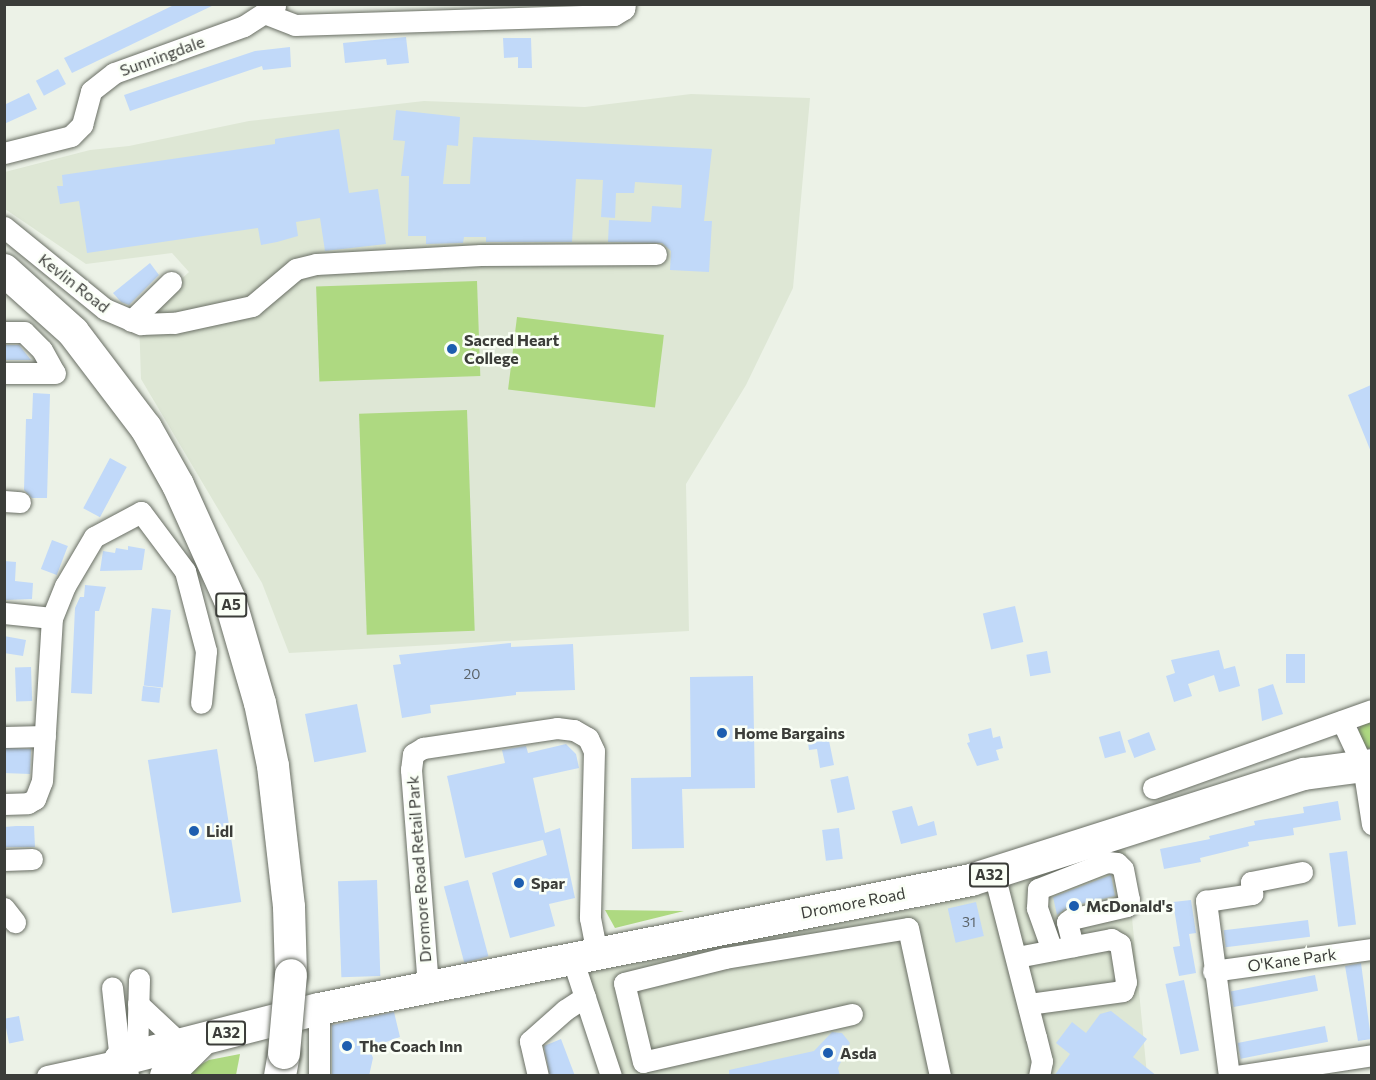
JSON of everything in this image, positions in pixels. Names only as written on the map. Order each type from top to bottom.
[{"type":"highway","name":"A5","points":[[4,270],[73,333],[140,419],[178,485],[230,600],[260,703],[273,766],[289,907],[291,975],[282,1064]]},
{"type":"highway","name":"Dromore Road","points":[[326,1007],[994,874],[1304,774],[1367,765]]},
{"type":"highway","name":"A32","points":[[130,1067],[193,1042],[326,1007]]},
{"type":"highway","points":[[166,1076],[193,1042]]},
{"type":"street","points":[[271,9],[296,25],[614,15],[624,9],[625,4]]},
{"type":"street","name":"Sunningdale","points":[[4,153],[71,136],[82,125],[91,91],[114,73],[244,26],[271,9]]},
{"type":"street","name":"Kevlin Road","points":[[4,227],[105,309],[141,322]]},
{"type":"street","points":[[141,322],[213,316],[252,306],[296,269],[316,264],[481,255],[656,254]]},
{"type":"street","points":[[141,322],[171,282]]},
{"type":"street","points":[[4,332],[24,332],[42,350],[56,373],[4,373]]},
{"type":"street","points":[[4,804],[22,806],[38,793],[45,736],[52,618],[81,554],[94,537],[141,512],[176,575],[206,651],[201,703]]},
{"type":"street","points":[[4,613],[52,618]]},
{"type":"street","points":[[1153,788],[1371,710]]},
{"type":"street","points":[[1342,721],[1367,765],[1371,819]]},
{"type":"street","name":"Dromore Road Retail Park","points":[[428,986],[411,770],[413,754],[423,748],[557,728],[574,730],[588,738],[594,751],[590,918],[584,955]]},
{"type":"street","points":[[4,737],[45,736]]},
{"type":"street","points":[[4,860],[32,859]]},
{"type":"street","points":[[1052,950],[1037,908],[1038,889],[1107,862],[1117,864],[1123,869],[1130,899],[1127,906],[1071,918],[1067,922],[1073,946]]},
{"type":"street","points":[[1229,1076],[1213,971],[1206,901],[1252,894],[1251,882],[1302,872]]},
{"type":"street","points":[[994,874],[1042,1061],[1039,1076]]},
{"type":"street","points":[[852,1014],[643,1062],[624,983],[725,958],[908,928],[940,1076]]},
{"type":"street","points":[[1017,957],[1110,939],[1120,944],[1126,982],[1123,991],[1028,1005]]},
{"type":"street","name":"O'Kane Park","points":[[1213,971],[1371,949]]},
{"type":"street","points":[[584,955],[585,997],[611,1076]]},
{"type":"street","points":[[130,1067],[139,979]]},
{"type":"street","points":[[112,987],[130,1067]]},
{"type":"street","points":[[538,1076],[530,1041],[565,1010],[585,997]]},
{"type":"street","points":[[138,1004],[193,1042]]},
{"type":"street","points":[[319,1076],[319,1042],[326,1007]]},
{"type":"street","points":[[1237,1076],[1371,1055]]},
{"type":"street","points":[[47,1076],[130,1067]]},
{"type":"shaded area","name":"Sacred Heart College","points":[[691,94],[810,98],[793,288],[746,385],[686,484],[689,631],[289,653],[262,583],[141,379],[139,319],[189,272],[172,253],[86,264],[5,209],[5,172],[90,150],[129,146],[249,121],[424,101],[585,107]]},
{"type":"shaded area","points":[[1125,844],[1147,1075],[601,1075],[569,982],[589,972],[714,940],[927,907],[1017,883]]},
{"type":"green space","points":[[477,281],[480,376],[319,382],[316,287]]},
{"type":"green space","points":[[517,317],[664,335],[655,407],[508,389]]},
{"type":"green space","points":[[467,410],[475,631],[367,635],[359,414]]},
{"type":"green space","points":[[1371,718],[1371,748],[1361,750],[1356,735],[1363,721]]},
{"type":"green space","points":[[605,910],[684,911],[615,928]]},
{"type":"green space","points":[[240,1054],[236,1075],[180,1076],[209,1060]]},
{"type":"building","points":[[176,4],[216,4],[72,73],[64,58]]},
{"type":"building","points":[[406,37],[409,63],[387,65],[386,59],[345,63],[343,43]]},
{"type":"building","points":[[503,38],[531,38],[532,68],[518,68],[518,57],[504,58]]},
{"type":"building","points":[[290,47],[291,67],[263,70],[262,66],[130,111],[124,95],[255,51]]},
{"type":"building","points":[[58,69],[66,84],[44,96],[36,81]]},
{"type":"building","points":[[29,93],[37,109],[4,124],[4,105]]},
{"type":"building","points":[[396,110],[460,117],[458,146],[447,145],[443,184],[470,184],[473,137],[712,149],[704,221],[712,221],[709,272],[670,270],[671,251],[662,243],[608,242],[609,220],[651,222],[652,206],[681,208],[682,185],[635,182],[634,193],[616,193],[615,218],[601,217],[603,180],[576,179],[572,242],[486,242],[486,237],[464,237],[463,243],[426,244],[426,236],[408,236],[409,176],[401,176],[405,141],[393,140]]},
{"type":"building","points":[[339,129],[349,193],[378,189],[386,244],[325,251],[320,218],[296,222],[298,236],[261,245],[258,228],[87,253],[79,201],[60,204],[57,186],[63,186],[62,175],[275,144],[275,139]]},
{"type":"building","points":[[150,263],[159,275],[129,305],[121,302],[113,293]]},
{"type":"building","points":[[4,345],[19,345],[31,360],[4,360]]},
{"type":"building","points":[[1371,385],[1371,452],[1348,395]]},
{"type":"building","points":[[33,393],[50,394],[47,498],[32,498],[24,490],[26,419],[32,419]]},
{"type":"building","points":[[110,458],[127,467],[100,517],[83,508]]},
{"type":"building","points":[[52,540],[68,546],[57,575],[41,569]]},
{"type":"building","points":[[128,546],[145,549],[142,570],[100,571],[103,551],[115,553],[116,548],[128,550]]},
{"type":"building","points":[[4,561],[16,562],[15,581],[33,583],[32,599],[4,600]]},
{"type":"building","points":[[85,585],[106,587],[99,611],[95,611],[92,694],[71,693],[75,608],[80,597],[84,597]]},
{"type":"building","points":[[1015,606],[1023,642],[991,649],[983,613]]},
{"type":"building","points":[[152,608],[171,610],[163,688],[144,686]]},
{"type":"building","points":[[4,636],[26,640],[23,656],[4,653]]},
{"type":"building","points":[[511,643],[511,647],[573,644],[575,690],[516,692],[516,695],[430,705],[431,713],[402,718],[393,665],[401,664],[399,655]]},
{"type":"building","points":[[1219,650],[1224,669],[1235,666],[1240,686],[1219,692],[1214,675],[1188,684],[1192,696],[1174,702],[1166,676],[1175,673],[1171,660]]},
{"type":"building","points":[[1047,651],[1051,673],[1030,676],[1026,655]]},
{"type":"building","points":[[1286,654],[1305,654],[1305,683],[1286,683]]},
{"type":"building","points":[[31,667],[32,701],[16,702],[15,668]]},
{"type":"building","name":"Home Bargains","points":[[753,676],[755,788],[682,789],[684,848],[632,849],[631,778],[691,777],[690,677]]},
{"type":"building","points":[[1273,684],[1283,714],[1262,721],[1258,689]]},
{"type":"building","points":[[143,686],[161,688],[159,703],[141,701]]},
{"type":"building","points":[[357,704],[366,752],[314,762],[305,714]]},
{"type":"building","points":[[991,728],[993,738],[1000,736],[1003,748],[996,750],[999,760],[977,766],[967,743],[970,742],[968,734]]},
{"type":"building","points":[[827,731],[834,765],[820,768],[817,749],[809,750],[807,735]]},
{"type":"building","points":[[1120,731],[1126,752],[1105,758],[1099,737]]},
{"type":"building","points":[[1149,732],[1156,750],[1134,758],[1128,740]]},
{"type":"building","points":[[566,744],[576,754],[579,768],[533,778],[545,833],[560,828],[575,898],[549,904],[555,926],[510,938],[492,873],[547,855],[543,840],[465,858],[447,776],[505,763],[502,750],[526,746],[528,753]]},
{"type":"building","points":[[4,748],[31,749],[30,774],[4,773]]},
{"type":"building","name":"Lidl","points":[[217,749],[241,902],[172,913],[148,760]]},
{"type":"building","points":[[848,776],[855,809],[837,813],[830,780]]},
{"type":"building","points":[[1338,801],[1341,820],[1293,828],[1294,835],[1248,842],[1249,846],[1200,858],[1201,862],[1164,869],[1160,849],[1210,839],[1209,836],[1255,825],[1254,821],[1304,813],[1303,807]]},
{"type":"building","points":[[912,806],[918,826],[934,821],[937,835],[901,844],[892,811]]},
{"type":"building","points":[[34,826],[35,847],[4,847],[4,827]]},
{"type":"building","points":[[839,828],[843,859],[826,861],[822,830]]},
{"type":"building","points":[[1347,851],[1356,924],[1338,927],[1329,853]]},
{"type":"building","points":[[1111,875],[1115,896],[1068,907],[1057,915],[1053,897]]},
{"type":"building","points":[[377,880],[380,976],[341,977],[338,881]]},
{"type":"building","points":[[468,880],[488,956],[464,963],[444,886]]},
{"type":"building","points":[[1191,900],[1196,933],[1189,934],[1196,973],[1179,976],[1173,947],[1180,946],[1173,902]]},
{"type":"building","points":[[976,902],[984,936],[956,943],[948,909]]},
{"type":"building","points":[[1308,920],[1310,937],[1226,947],[1224,930]]},
{"type":"building","points":[[1361,963],[1371,1039],[1358,1041],[1345,966]]},
{"type":"building","points":[[1315,975],[1318,991],[1234,1007],[1231,991]]},
{"type":"building","points":[[1184,980],[1199,1050],[1180,1054],[1165,984]]},
{"type":"building","points":[[1111,1011],[1147,1039],[1133,1057],[1157,1076],[1054,1076],[1070,1054],[1056,1043],[1072,1022],[1086,1033],[1100,1014]]},
{"type":"building","points":[[394,1012],[400,1037],[369,1048],[373,1058],[369,1076],[332,1076],[332,1025]]},
{"type":"building","points":[[19,1016],[24,1041],[9,1043],[4,1019]]},
{"type":"building","points":[[1325,1026],[1328,1042],[1241,1059],[1238,1043]]},
{"type":"building","name":"Asda","points":[[832,1032],[842,1033],[850,1043],[838,1068],[840,1076],[729,1076],[729,1070],[814,1051]]},
{"type":"building","points":[[561,1039],[575,1076],[550,1076],[544,1046]]},
{"type":"place","name":"Sacred Heart College","points":[[452,349]]},
{"type":"place","name":"Home Bargains","points":[[722,733]]},
{"type":"place","name":"Lidl","points":[[194,831]]},
{"type":"place","name":"Spar","points":[[519,883]]},
{"type":"place","name":"McDonald's","points":[[1074,906]]},
{"type":"place","name":"The Coach Inn","points":[[347,1046]]},
{"type":"place","name":"Asda","points":[[828,1053]]}]
